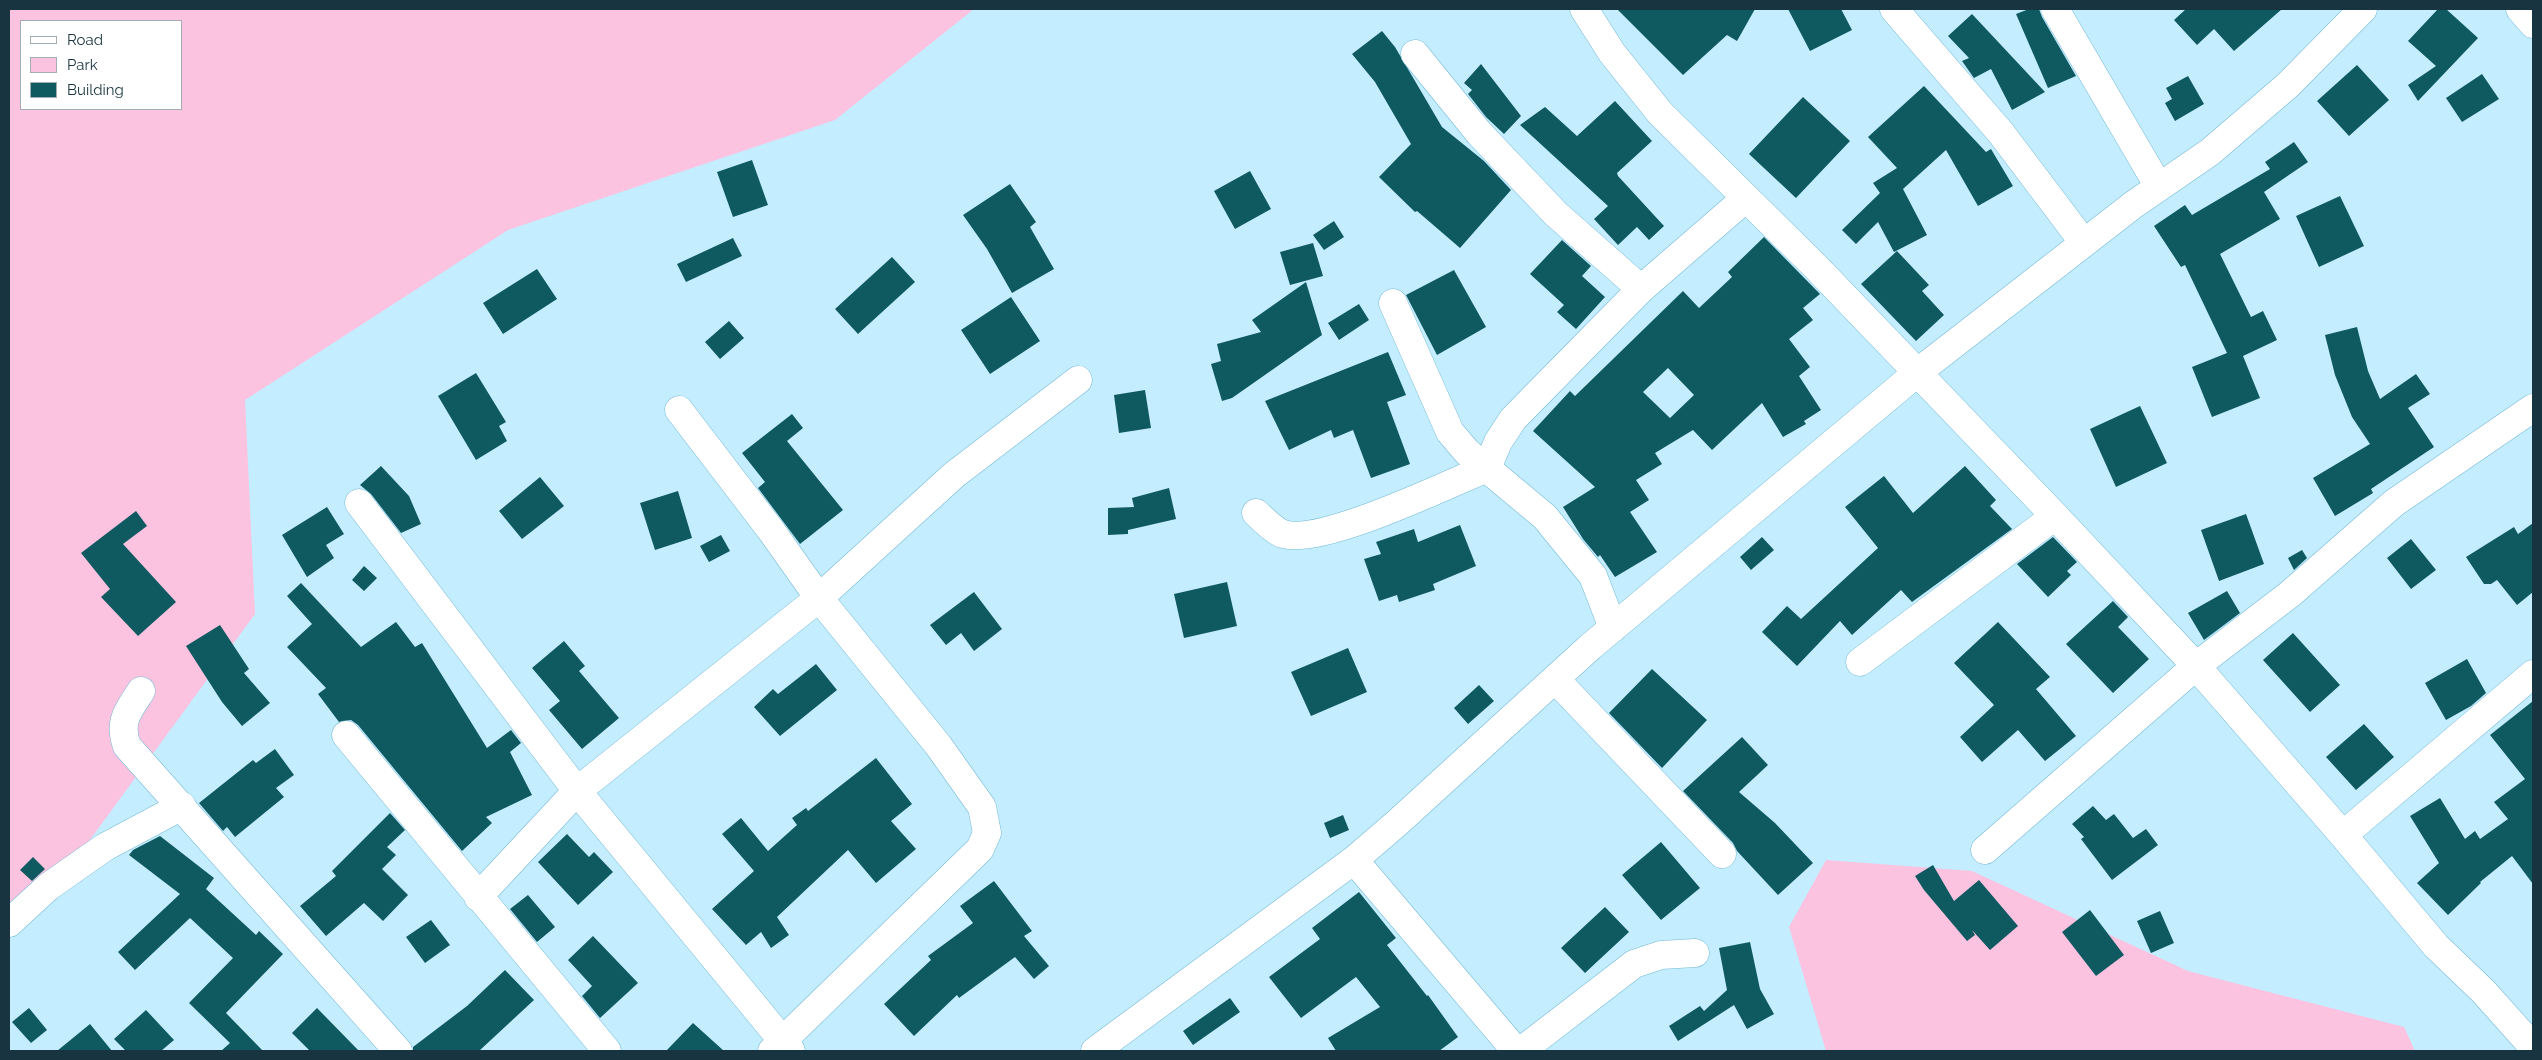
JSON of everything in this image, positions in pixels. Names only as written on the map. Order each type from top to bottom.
[{"type":"street","points":[[1584,9],[1612,53],[1660,113],[1918,372],[2196,666],[2343,834],[2436,946],[2490,999],[2533,1047]]},
{"type":"street","points":[[1894,9],[2002,133],[2084,243]]},
{"type":"street","points":[[2055,9],[2159,187]]},
{"type":"street","points":[[1095,1051],[1354,860],[1397,824],[1613,628],[1918,372],[2084,243],[2210,152],[2288,85],[2364,9]]},
{"type":"street","points":[[2520,9],[2533,24]]},
{"type":"street","points":[[1415,54],[1479,133],[1537,193],[1641,289]]},
{"type":"street","points":[[1256,513],[1282,534],[1307,536],[1342,528],[1487,468],[1498,442],[1513,419],[1641,289],[1746,198]]},
{"type":"street","points":[[1393,303],[1450,432],[1467,452],[1545,517],[1592,576],[1613,628]]},
{"type":"street","points":[[478,897],[577,791],[819,598],[954,475],[1078,380]]},
{"type":"street","points":[[1985,850],[2196,666],[2290,594],[2394,504],[2533,408]]},
{"type":"street","points":[[359,504],[577,791],[781,1048],[980,849],[987,833],[982,807],[938,745],[819,598],[770,529],[679,410]]},
{"type":"street","points":[[1860,662],[2055,516]]},
{"type":"street","points":[[2343,834],[2533,674]]},
{"type":"street","points":[[1555,679],[1722,854]]},
{"type":"street","points":[[140,691],[124,718],[122,733],[127,746],[398,1051]]},
{"type":"street","points":[[346,735],[607,1051]]},
{"type":"street","points":[[9,922],[48,887],[105,847],[182,806]]},
{"type":"street","points":[[1354,860],[1516,1051]]},
{"type":"street","points":[[1521,1051],[1634,964],[1661,955],[1696,953]]},
{"type":"green space","points":[[9,9],[974,9],[835,120],[508,230],[245,400],[255,614],[49,896],[9,912]]},
{"type":"green space","points":[[1826,860],[1972,871],[2188,971],[2404,1027],[2415,1051],[1826,1051],[1789,927]]},
{"type":"building","points":[[1617,9],[1755,9],[1737,41],[1727,35],[1683,75]]},
{"type":"building","points":[[1788,9],[1841,9],[1852,30],[1810,51]]},
{"type":"building","points":[[2029,9],[2039,9],[2076,76],[2048,88],[2016,14]]},
{"type":"building","points":[[2186,9],[2282,9],[2234,51],[2214,29],[2197,45],[2174,20]]},
{"type":"building","points":[[2438,9],[2446,9],[2478,38],[2418,101],[2408,85],[2436,66],[2408,41]]},
{"type":"building","points":[[1972,14],[2045,92],[2012,110],[1991,69],[1974,78],[1962,61],[1969,58],[1948,36]]},
{"type":"building","points":[[1382,31],[1395,47],[1442,127],[1484,161],[1511,190],[1460,248],[1417,211],[1415,212],[1379,177],[1411,144],[1375,82],[1352,54]]},
{"type":"building","points":[[1481,64],[1521,116],[1504,134],[1486,117],[1468,94],[1472,90],[1464,83]]},
{"type":"building","points":[[2357,65],[2389,100],[2349,136],[2317,101]]},
{"type":"building","points":[[2482,74],[2499,99],[2462,122],[2446,98]]},
{"type":"building","points":[[2188,76],[2204,104],[2175,121],[2165,103],[2172,99],[2166,88]]},
{"type":"building","points":[[1924,86],[1986,152],[1991,149],[2013,186],[1978,206],[1946,150],[1903,189],[1927,235],[1894,252],[1878,222],[1856,244],[1842,230],[1880,193],[1873,183],[1897,168],[1868,137]]},
{"type":"building","points":[[1803,97],[1850,141],[1796,198],[1749,154]]},
{"type":"building","points":[[1615,101],[1652,141],[1617,173],[1618,176],[1664,226],[1649,240],[1637,227],[1618,245],[1594,219],[1608,206],[1520,125],[1545,107],[1577,136]]},
{"type":"building","points":[[2294,142],[2308,162],[2264,192],[2280,219],[2220,254],[2251,317],[2263,311],[2277,340],[2243,356],[2260,398],[2212,417],[2192,367],[2227,353],[2185,265],[2181,267],[2154,226],[2185,205],[2192,215],[2270,169],[2265,162]]},
{"type":"building","points":[[752,160],[768,205],[733,217],[717,172]]},
{"type":"building","points":[[1250,171],[1271,209],[1235,229],[1214,191]]},
{"type":"building","points":[[1010,184],[1036,222],[1030,227],[1054,269],[1012,293],[987,249],[963,215]]},
{"type":"building","points":[[2340,196],[2364,246],[2319,267],[2296,216]]},
{"type":"building","points":[[1334,221],[1344,237],[1324,250],[1313,235]]},
{"type":"building","points":[[1764,237],[1820,294],[1803,308],[1813,320],[1789,339],[1810,367],[1799,376],[1821,410],[1804,421],[1806,424],[1783,437],[1762,403],[1712,450],[1693,430],[1655,453],[1662,464],[1636,480],[1649,500],[1630,512],[1657,552],[1615,577],[1600,555],[1598,557],[1583,539],[1563,507],[1595,487],[1533,431],[1570,391],[1575,396],[1683,291],[1699,308],[1732,277],[1728,272]],"holes":[[[1668,368],[1694,395],[1670,418],[1643,392]]]},
{"type":"building","points":[[733,238],[742,256],[686,282],[677,264]]},
{"type":"building","points":[[1562,240],[1591,266],[1582,276],[1605,297],[1576,329],[1557,312],[1564,305],[1530,274]]},
{"type":"building","points":[[1313,243],[1323,276],[1290,285],[1280,252]]},
{"type":"building","points":[[1897,251],[1929,285],[1922,291],[1944,315],[1916,341],[1861,284]]},
{"type":"building","points":[[892,257],[915,282],[858,334],[835,309]]},
{"type":"building","points":[[537,269],[557,299],[503,334],[483,303]]},
{"type":"building","points":[[1454,270],[1486,327],[1437,355],[1406,295]]},
{"type":"building","points":[[1306,282],[1322,335],[1232,398],[1222,401],[1211,364],[1221,361],[1217,344],[1261,332],[1252,320]]},
{"type":"building","points":[[1011,297],[1040,341],[990,374],[961,330]]},
{"type":"building","points":[[1359,304],[1369,320],[1339,340],[1328,323]]},
{"type":"building","points":[[729,321],[744,338],[720,359],[705,342]]},
{"type":"building","points":[[2357,327],[2368,371],[2380,399],[2416,374],[2430,394],[2408,408],[2434,447],[2371,489],[2373,493],[2335,516],[2313,478],[2370,444],[2352,417],[2335,375],[2325,335]]},
{"type":"building","points":[[1388,352],[1406,395],[1387,402],[1410,464],[1371,478],[1353,430],[1334,438],[1331,430],[1289,450],[1265,401]]},
{"type":"building","points":[[476,373],[506,422],[499,426],[507,441],[476,460],[438,396]]},
{"type":"building","points":[[1145,390],[1151,428],[1119,433],[1114,395]]},
{"type":"building","points":[[2140,406],[2167,463],[2116,487],[2090,429]]},
{"type":"building","points":[[792,414],[803,428],[787,441],[843,510],[800,544],[758,488],[765,482],[742,453]]},
{"type":"building","points":[[381,466],[409,496],[421,524],[401,533],[371,494],[360,485]]},
{"type":"building","points":[[1965,466],[1996,500],[1990,506],[2012,529],[1912,602],[1901,590],[1852,635],[1840,621],[1797,666],[1762,632],[1787,606],[1801,619],[1878,548],[1845,507],[1884,476],[1913,513]]},
{"type":"building","points":[[540,477],[564,506],[522,539],[499,511]]},
{"type":"building","points":[[1169,488],[1176,519],[1128,530],[1128,534],[1108,535],[1108,508],[1134,507],[1132,498]]},
{"type":"building","points":[[678,491],[692,538],[655,550],[640,503]]},
{"type":"building","points":[[327,507],[344,534],[326,545],[334,558],[307,577],[282,535]]},
{"type":"building","points":[[136,511],[147,526],[123,544],[176,602],[138,636],[101,597],[110,589],[81,553]]},
{"type":"building","points":[[2246,514],[2264,564],[2219,581],[2201,530]]},
{"type":"building","points":[[2533,523],[2533,592],[2517,605],[2497,580],[2491,584],[2484,584],[2466,557],[2514,527],[2518,534]]},
{"type":"building","points":[[1460,525],[1476,566],[1433,584],[1435,590],[1399,602],[1397,595],[1379,601],[1364,559],[1381,554],[1376,542],[1414,529],[1418,542]]},
{"type":"building","points":[[721,535],[730,551],[709,562],[700,546]]},
{"type":"building","points":[[1762,537],[1774,550],[1751,570],[1740,557]]},
{"type":"building","points":[[2053,537],[2077,562],[2067,571],[2071,575],[2048,597],[2017,564]]},
{"type":"building","points":[[2411,539],[2436,570],[2411,589],[2387,558]]},
{"type":"building","points":[[2302,550],[2307,558],[2294,570],[2288,558]]},
{"type":"building","points":[[364,566],[377,578],[364,591],[352,580]]},
{"type":"building","points":[[1227,582],[1237,626],[1184,638],[1174,594]]},
{"type":"building","points":[[301,583],[361,647],[396,622],[415,647],[422,643],[487,748],[511,730],[521,743],[510,752],[532,795],[486,817],[492,823],[462,851],[358,725],[351,720],[339,722],[318,694],[326,688],[287,647],[312,624],[287,596]]},
{"type":"building","points":[[2227,591],[2240,613],[2204,640],[2188,613]]},
{"type":"building","points":[[974,592],[1002,629],[974,651],[961,633],[946,645],[930,625]]},
{"type":"building","points":[[2113,601],[2128,617],[2118,627],[2149,659],[2113,693],[2066,644]]},
{"type":"building","points":[[1998,622],[2050,677],[2036,689],[2076,736],[2045,761],[2018,730],[1982,762],[1960,737],[1994,705],[1954,663]]},
{"type":"building","points":[[220,625],[249,669],[244,673],[270,703],[242,726],[222,702],[186,646]]},
{"type":"building","points":[[2293,633],[2340,685],[2310,712],[2263,660]]},
{"type":"building","points":[[564,641],[585,666],[579,671],[619,718],[582,749],[549,710],[560,701],[532,668]]},
{"type":"building","points":[[1348,648],[1367,692],[1311,716],[1291,672]]},
{"type":"building","points":[[2467,659],[2486,693],[2471,706],[2446,720],[2425,683]]},
{"type":"building","points":[[816,664],[837,690],[780,736],[754,707],[773,689],[778,694]]},
{"type":"building","points":[[1652,669],[1707,720],[1662,768],[1609,713]]},
{"type":"building","points":[[1479,685],[1494,701],[1468,724],[1454,708]]},
{"type":"building","points":[[2533,701],[2533,884],[2512,856],[2480,882],[2448,915],[2417,883],[2439,863],[2410,816],[2440,798],[2465,839],[2475,831],[2480,839],[2508,819],[2494,802],[2525,779],[2490,735]]},
{"type":"building","points":[[2364,724],[2394,757],[2356,790],[2326,757]]},
{"type":"building","points":[[1742,737],[1768,765],[1739,792],[1775,823],[1813,863],[1778,895],[1737,851],[1733,843],[1683,791]]},
{"type":"building","points":[[275,749],[294,775],[276,788],[284,797],[235,837],[227,827],[223,831],[199,803],[253,760],[256,763]]},
{"type":"building","points":[[876,758],[912,804],[891,821],[916,849],[876,883],[848,850],[777,917],[789,935],[771,948],[761,932],[746,945],[712,909],[754,871],[722,834],[741,818],[768,851],[797,825],[792,818],[806,808],[808,811]]},
{"type":"building","points":[[2093,806],[2106,820],[2114,814],[2133,838],[2146,829],[2158,845],[2112,880],[2081,839],[2084,837],[2072,824]]},
{"type":"building","points":[[390,813],[405,830],[387,847],[396,855],[382,869],[408,895],[383,921],[364,903],[326,936],[300,906],[336,876],[332,871]]},
{"type":"building","points":[[1343,815],[1349,830],[1330,838],[1324,823]]},
{"type":"building","points":[[567,834],[589,857],[594,852],[613,872],[578,905],[538,862]]},
{"type":"building","points":[[160,836],[214,878],[206,889],[256,935],[259,931],[283,954],[226,1013],[263,1051],[221,1051],[230,1043],[189,1003],[233,958],[190,918],[135,970],[118,952],[180,894],[129,855],[133,850]]},
{"type":"building","points":[[1661,842],[1700,888],[1661,920],[1622,875]]},
{"type":"building","points":[[33,857],[45,869],[32,881],[20,870]]},
{"type":"building","points":[[1933,865],[1954,901],[1979,880],[2018,926],[1990,950],[1972,930],[1975,935],[1967,941],[1924,890],[1915,876]]},
{"type":"building","points":[[994,881],[1032,931],[1024,936],[1049,966],[1034,979],[1015,957],[959,998],[957,995],[914,1036],[884,1004],[931,960],[928,956],[973,923],[960,906]]},
{"type":"building","points":[[1359,892],[1396,938],[1387,945],[1428,995],[1458,1037],[1439,1051],[1336,1051],[1328,1038],[1380,1007],[1356,977],[1301,1018],[1269,977],[1320,939],[1312,928]]},
{"type":"building","points":[[528,895],[555,927],[537,942],[510,909]]},
{"type":"building","points":[[1605,907],[1629,932],[1585,973],[1561,948]]},
{"type":"building","points":[[2090,910],[2124,955],[2096,976],[2062,932]]},
{"type":"building","points":[[2160,911],[2174,943],[2151,953],[2137,921]]},
{"type":"building","points":[[431,920],[450,945],[425,963],[406,937]]},
{"type":"building","points":[[593,936],[638,983],[600,1018],[582,996],[592,986],[568,960]]},
{"type":"building","points":[[1750,942],[1760,989],[1774,1014],[1747,1029],[1734,1005],[1678,1041],[1669,1026],[1700,1006],[1704,1011],[1727,990],[1719,948]]},
{"type":"building","points":[[505,970],[534,1000],[479,1051],[413,1051],[413,1047],[467,1006]]},
{"type":"building","points":[[1230,998],[1240,1012],[1193,1045],[1183,1031]]},
{"type":"building","points":[[29,1008],[47,1030],[31,1043],[12,1022]]},
{"type":"building","points":[[317,1008],[359,1051],[310,1051],[292,1033]]},
{"type":"building","points":[[146,1010],[174,1040],[161,1051],[126,1051],[114,1039]]},
{"type":"building","points":[[693,1023],[724,1051],[666,1051]]},
{"type":"building","points":[[90,1024],[112,1051],[57,1051]]}]
